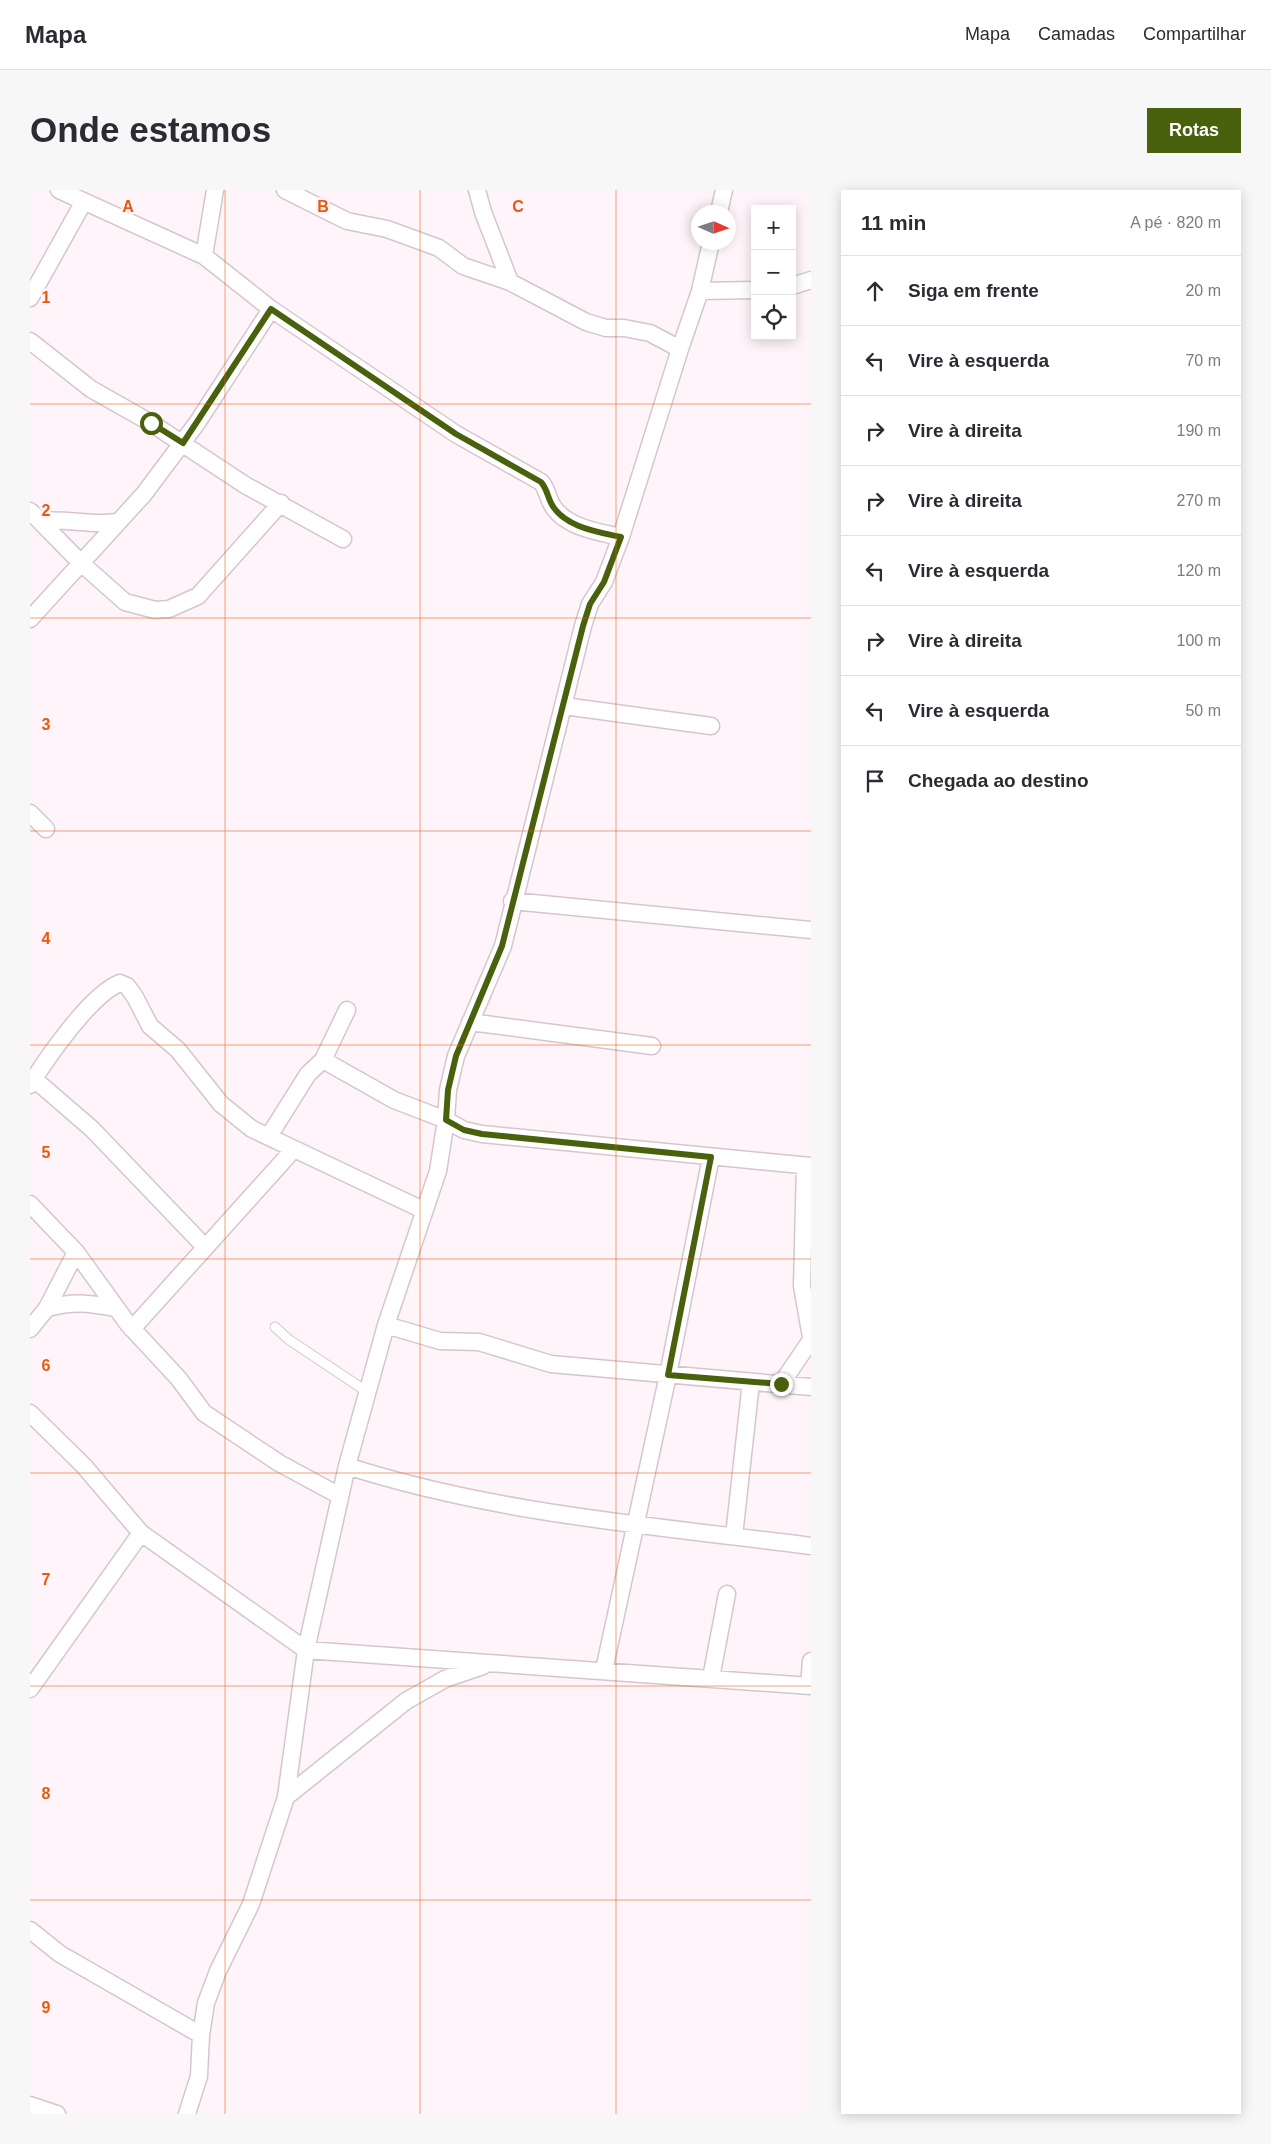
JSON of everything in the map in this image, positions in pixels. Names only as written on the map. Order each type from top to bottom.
[{"type":"street","points":[[59,190],[82,203],[204,256],[271,309],[456,434],[541,482],[547,489],[551,504],[562,516],[596,532],[621,537]]},
{"type":"street","points":[[204,256],[215,190]]},
{"type":"street","points":[[285,190],[348,222],[412,237],[439,248],[463,266],[510,282],[586,322],[606,328],[624,328],[650,333],[680,348]]},
{"type":"street","points":[[477,190],[483,212],[510,282]]},
{"type":"street","points":[[721,205],[724,190]]},
{"type":"street","points":[[30,298],[82,203]]},
{"type":"street","points":[[187,2114],[199,2076],[202,2055],[200,2035],[206,2003],[218,1971],[251,1904],[286,1797],[306,1650],[346,1466],[386,1325],[438,1171],[446,1120],[448,1090],[456,1056],[484,994],[502,946],[583,626],[590,604],[604,582],[621,537],[680,348],[700,291],[710,250]]},
{"type":"street","points":[[796,285],[811,280]]},
{"type":"street","points":[[700,291],[751,290]]},
{"type":"street","points":[[30,619],[144,494],[183,443],[271,309]]},
{"type":"street","points":[[30,342],[91,389],[183,443],[245,485],[281,503],[343,539]]},
{"type":"street","points":[[35,516],[81,563],[125,602],[155,610],[169,609],[198,596],[281,503]]},
{"type":"street","points":[[35,516],[99,525],[117,522]]},
{"type":"street","points":[[564,706],[711,726]]},
{"type":"street","points":[[30,812],[46,829]]},
{"type":"street","points":[[512,901],[811,930]]},
{"type":"street","points":[[206,1247],[92,1129],[32,1082],[79,1018],[113,986],[120,983],[127,986],[135,997],[150,1026],[178,1050],[221,1104],[252,1129],[424,1210]]},
{"type":"street","points":[[269,1136],[308,1074],[323,1060],[347,1010]]},
{"type":"street","points":[[470,1022],[652,1046]]},
{"type":"street","points":[[323,1060],[394,1100],[446,1120],[464,1130],[482,1134],[808,1166],[806,1286],[811,1339],[781,1384]]},
{"type":"street","points":[[132,1329],[294,1149]]},
{"type":"street","points":[[604,1670],[668,1375],[711,1157]]},
{"type":"street","points":[[30,1204],[76,1252],[115,1308],[178,1379],[204,1413],[279,1463],[340,1496]]},
{"type":"street","points":[[30,1329],[47,1308],[76,1252]]},
{"type":"street","points":[[47,1308],[70,1302],[86,1302],[115,1308]]},
{"type":"street","points":[[386,1325],[440,1341],[479,1342],[551,1364],[811,1386]]},
{"type":"street","points":[[734,1536],[751,1382]]},
{"type":"street","points":[[30,1413],[84,1466],[141,1533],[306,1650],[810,1686],[811,1661]]},
{"type":"street","points":[[346,1466],[400,1483],[475,1498],[635,1524],[811,1546]]},
{"type":"street","points":[[30,1689],[141,1533]]},
{"type":"street","points":[[711,1678],[727,1594]]},
{"type":"street","points":[[286,1797],[406,1701],[445,1679],[489,1663]]},
{"type":"street","points":[[30,1930],[60,1954],[200,2035]]},
{"type":"street","points":[[30,2105],[57,2114]]},
{"type":"lane","points":[[275,1327],[288,1339],[366,1391]]},
{"type":"route","points":[[151,423],[183,443],[271,309],[456,434],[541,482],[547,489],[551,504],[562,516],[596,532],[621,537],[604,582],[590,604],[583,626],[502,946],[484,994],[456,1056],[448,1090],[446,1120],[464,1130],[482,1134],[711,1157],[668,1375],[781,1384]]}]
